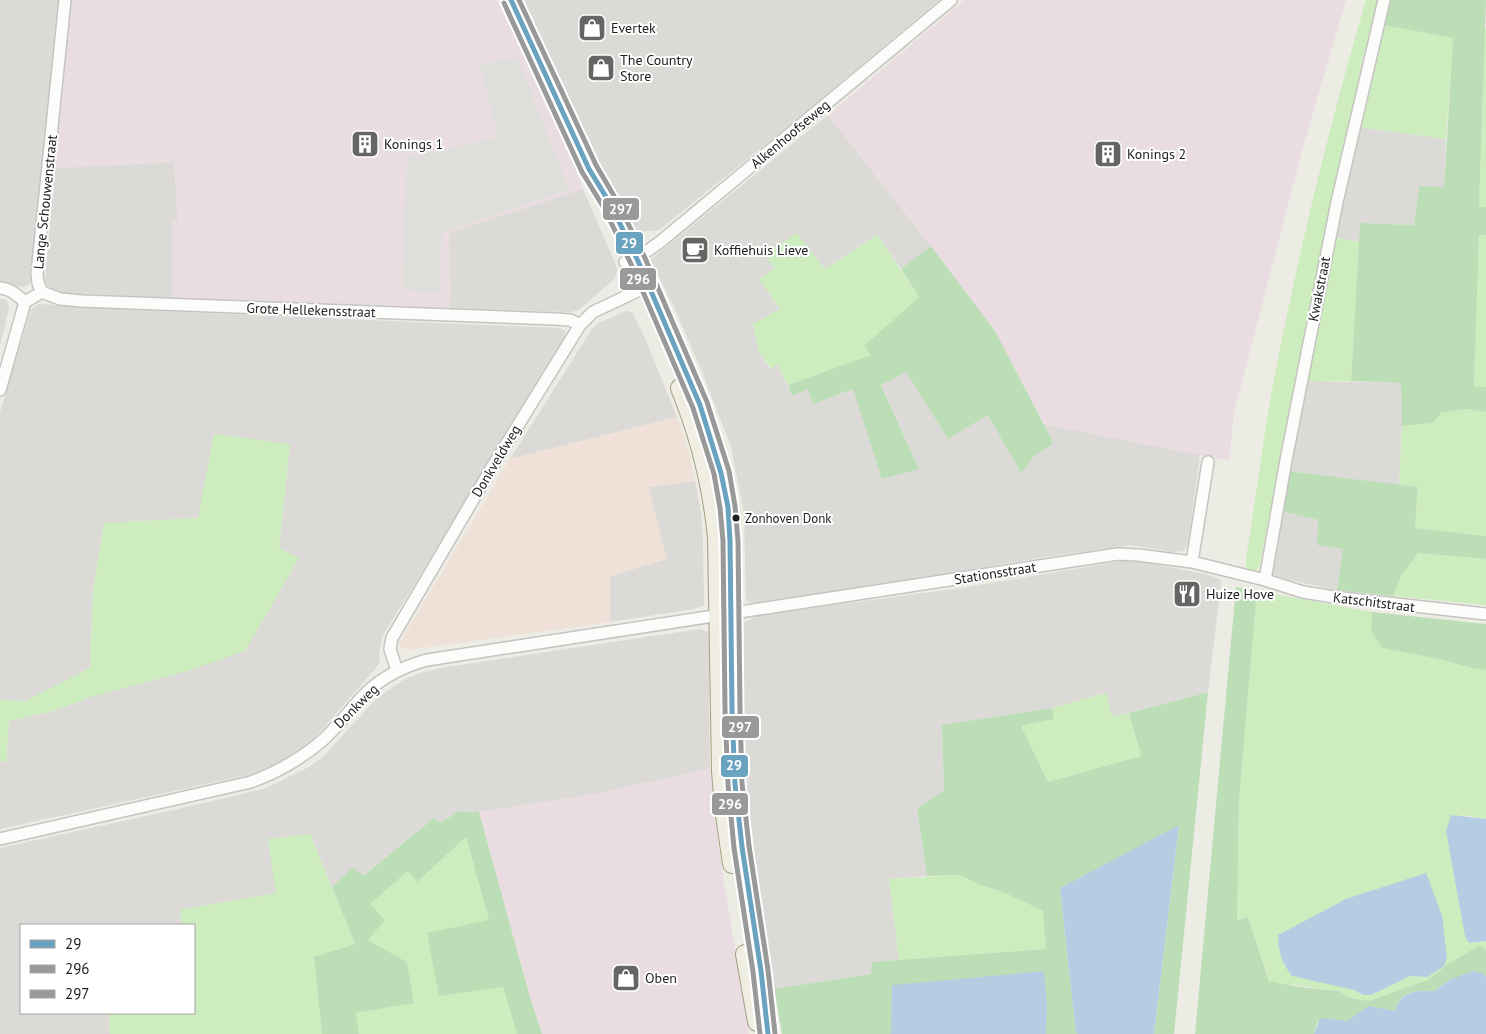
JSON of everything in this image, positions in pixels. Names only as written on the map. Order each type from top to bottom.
[{"type":"main road","points":[[511,0],[589,169],[603,190],[630,260],[699,403],[718,457],[729,518],[720,750],[724,808],[751,995],[759,1034]]},
{"type":"main road","points":[[725,615],[741,850],[764,993],[768,1034]]},
{"type":"street","name":"Lange Schouwenstraat","points":[[42,292],[38,283],[38,273],[66,0]]},
{"type":"street","name":"Alkenhoofseweg","points":[[630,260],[660,242],[951,0]]},
{"type":"street","name":"Kwakstraat","points":[[1265,580],[1286,460],[1335,212],[1384,0]]},
{"type":"street","points":[[0,288],[7,289],[18,295],[25,302]]},
{"type":"street","name":"Donkveldweg","points":[[397,671],[390,648],[392,638],[486,478],[580,325],[593,312],[643,288]]},
{"type":"street","points":[[0,390],[25,302],[42,292]]},
{"type":"street","name":"Grote Hellekensstraat","points":[[42,292],[60,299],[82,301],[555,319],[570,320],[580,325]]},
{"type":"street","points":[[1192,562],[1208,462]]},
{"type":"street","name":"Stationsstraat","points":[[725,615],[1118,554],[1192,562],[1265,580]]},
{"type":"street","name":"Katschitstraat","points":[[1265,580],[1303,592],[1334,598],[1486,614]]},
{"type":"street","name":"Donkweg","points":[[0,839],[251,782],[269,775],[291,764],[310,751],[378,683],[397,671],[427,660],[725,615]]},
{"type":"shaded area","points":[[0,0],[60,0],[33,274],[29,285],[21,287],[0,284]]},
{"type":"shaded area","points":[[71,0],[497,0],[564,139],[583,189],[449,233],[450,308],[172,298],[172,221],[178,221],[174,162],[55,168]]},
{"type":"shaded area","points":[[524,0],[939,0],[787,127],[659,230],[640,232],[633,229],[580,124]]},
{"type":"shaded area","points":[[964,0],[1346,0],[1302,151],[1234,413],[1229,461],[1044,424],[995,331],[828,115]]},
{"type":"shaded area","points":[[517,57],[569,189],[442,233],[439,292],[402,289],[407,158],[498,137],[480,65]]},
{"type":"shaded area","points":[[828,115],[931,246],[901,269],[877,235],[825,269],[766,255],[775,268],[759,279],[780,309],[753,325],[759,351],[770,369],[777,363],[792,395],[808,389],[813,404],[853,389],[919,469],[881,384],[906,372],[948,439],[988,415],[1035,455],[1052,445],[1051,438],[1044,424],[1200,455],[1188,543],[1184,551],[1173,552],[1130,545],[759,604],[746,601],[744,514],[731,447],[701,369],[673,305],[650,260]]},
{"type":"shaded area","points":[[1358,127],[1446,139],[1444,187],[1419,186],[1414,225],[1361,223],[1359,242],[1334,237]]},
{"type":"shaded area","points":[[174,162],[178,221],[172,221],[172,298],[61,293],[51,290],[45,282],[55,168]]},
{"type":"shaded area","points":[[583,189],[618,270],[614,279],[579,310],[571,312],[450,308],[449,233]]},
{"type":"shaded area","points":[[0,299],[7,300],[9,308],[0,346]]},
{"type":"shaded area","points":[[38,304],[176,312],[559,328],[565,331],[566,338],[382,637],[379,653],[380,662],[312,741],[294,756],[252,774],[0,829],[0,761],[6,762],[9,721],[53,711],[91,697],[299,558],[279,548],[290,444],[198,518],[104,523],[93,591],[90,668],[25,701],[0,700],[0,412],[31,310]]},
{"type":"shaded area","points":[[626,311],[632,312],[645,338],[677,417],[510,459],[592,329],[599,323]]},
{"type":"shaded area","points":[[1306,381],[1401,383],[1402,426],[1399,485],[1288,471]]},
{"type":"shaded area","points":[[677,417],[688,450],[695,481],[648,487],[667,559],[610,576],[610,622],[407,650],[401,647],[400,642],[510,459]]},
{"type":"shaded area","points":[[695,481],[701,513],[704,605],[694,609],[610,622],[610,576],[667,559],[648,487]]},
{"type":"shaded area","points":[[1281,511],[1318,520],[1344,549],[1337,590],[1271,576]]},
{"type":"shaded area","points":[[1123,561],[1137,561],[1205,574],[1220,579],[1221,584],[1208,692],[1112,717],[1105,693],[1052,708],[942,725],[944,791],[917,808],[927,876],[889,879],[899,960],[872,962],[871,974],[774,989],[756,874],[747,798],[744,734],[744,622],[759,615],[961,588]]},
{"type":"shaded area","points":[[700,629],[707,632],[710,636],[710,769],[589,795],[479,812],[459,811],[441,823],[434,818],[362,876],[353,868],[332,887],[310,834],[268,840],[277,893],[180,910],[183,924],[20,924],[20,1014],[109,1014],[110,1034],[0,1034],[0,848],[264,789],[307,768],[323,757],[376,699],[403,680],[440,668]]},
{"type":"shaded area","points":[[710,769],[719,851],[749,1034],[542,1034],[479,812],[589,795]]},
{"type":"green space","points":[[1366,0],[1378,0],[1362,62],[1305,330],[1260,565],[1256,571],[1246,568],[1246,558],[1277,364],[1317,181]]},
{"type":"green space","points":[[1389,0],[1486,0],[1479,207],[1486,207],[1486,235],[1479,235],[1474,386],[1486,387],[1486,412],[1466,409],[1441,413],[1433,423],[1402,426],[1401,383],[1351,381],[1360,223],[1414,225],[1419,186],[1444,187],[1453,38],[1383,25]]},
{"type":"green space","points":[[1383,25],[1453,38],[1446,139],[1358,127]]},
{"type":"green space","points":[[1485,28],[1486,207],[1479,207]]},
{"type":"green space","points":[[797,233],[825,269],[877,235],[919,297],[865,346],[872,355],[788,385],[777,364],[771,369],[759,351],[753,324],[780,309],[759,279],[775,268],[765,255]]},
{"type":"green space","points":[[1479,235],[1486,235],[1486,387],[1474,386]]},
{"type":"green space","points":[[1334,237],[1359,242],[1351,381],[1306,381]]},
{"type":"green space","points":[[931,246],[995,331],[1051,438],[1052,445],[1035,455],[1021,473],[988,415],[948,439],[906,372],[881,385],[919,469],[882,479],[853,389],[813,404],[808,389],[792,396],[788,385],[871,355],[864,346],[919,297],[901,269]]},
{"type":"green space","points":[[1466,409],[1486,412],[1486,536],[1415,528],[1418,487],[1399,485],[1402,426],[1433,423],[1441,413]]},
{"type":"green space","points":[[214,434],[290,444],[279,548],[299,558],[245,651],[187,671],[91,697],[53,711],[9,721],[6,762],[0,761],[0,700],[25,701],[90,668],[93,591],[104,523],[198,518]]},
{"type":"green space","points":[[1288,471],[1418,487],[1415,528],[1486,536],[1486,559],[1418,553],[1401,576],[1393,596],[1337,590],[1343,549],[1317,545],[1318,520],[1281,511]]},
{"type":"green space","points":[[1417,553],[1486,559],[1486,605],[1393,596],[1401,576]]},
{"type":"green space","points":[[1236,587],[1257,591],[1239,800],[1237,920],[1248,917],[1269,981],[1300,987],[1339,991],[1350,998],[1369,1001],[1430,979],[1446,965],[1480,945],[1486,950],[1486,977],[1482,973],[1449,980],[1435,991],[1416,991],[1410,993],[1401,999],[1395,1011],[1369,1006],[1347,1021],[1324,1018],[1317,1023],[1314,1034],[1195,1034]]},
{"type":"green space","points":[[1257,591],[1372,612],[1371,631],[1382,648],[1486,670],[1486,819],[1462,815],[1469,943],[1486,941],[1486,950],[1480,945],[1446,965],[1430,979],[1369,1001],[1350,998],[1339,991],[1270,982],[1248,917],[1237,920],[1239,800]],"holes":[[[1444,965],[1428,977],[1410,976],[1371,995],[1363,995],[1354,990]]]},
{"type":"green space","points":[[1372,612],[1486,624],[1486,670],[1382,648],[1371,631]]},
{"type":"green space","points":[[1208,692],[1174,1034],[1154,1034],[1179,826],[1060,888],[1076,1032],[1078,1034],[782,1034],[774,989],[871,974],[872,962],[1046,949],[1043,911],[960,875],[927,876],[917,808],[944,791],[942,725],[1052,708],[1054,719],[1021,726],[1048,782],[1141,756],[1129,713]]},
{"type":"green space","points":[[1106,693],[1112,716],[1129,713],[1141,756],[1048,782],[1021,726],[1053,719],[1052,708]]},
{"type":"green space","points":[[459,811],[479,812],[542,1034],[517,1034],[503,987],[439,996],[427,933],[489,920],[466,837],[417,882],[408,871],[370,904],[385,920],[368,940],[407,962],[414,1003],[356,1013],[359,1034],[322,1034],[314,957],[355,944],[332,887],[353,867],[363,876],[434,818],[441,823]]},
{"type":"green space","points":[[310,834],[355,944],[314,957],[322,1034],[110,1034],[109,1014],[195,1014],[195,924],[182,924],[180,910],[276,893],[268,839]]},
{"type":"green space","points":[[466,837],[489,920],[439,995],[503,987],[517,1034],[359,1034],[356,1013],[414,1003],[407,962],[368,940],[370,904],[408,871],[417,882]]},
{"type":"green space","points":[[960,875],[1043,911],[1046,949],[899,960],[889,879]]},
{"type":"water","points":[[1451,815],[1486,819],[1486,941],[1469,943],[1465,936],[1446,831]]},
{"type":"water","points":[[1179,825],[1154,1034],[1078,1034],[1076,1033],[1060,888]]},
{"type":"water","points":[[1426,873],[1442,915],[1447,957],[1444,966],[1428,977],[1410,976],[1371,995],[1363,995],[1354,990],[1292,976],[1281,957],[1278,935],[1346,899]]},
{"type":"water","points":[[1044,971],[1047,1003],[1046,1034],[891,1034],[892,985]]},
{"type":"water","points":[[1473,971],[1482,973],[1486,977],[1486,1034],[1314,1034],[1320,1019],[1347,1021],[1369,1006],[1395,1011],[1401,999],[1406,995],[1416,991],[1435,991],[1449,980]]},
{"type":"transit line","name":"29","points":[[511,0],[589,169],[611,205],[638,261],[700,405],[721,473],[728,507],[730,541],[735,784],[768,1034]]},
{"type":"transit line","name":"297","points":[[519,0],[596,165],[617,201],[645,258],[707,402],[729,471],[738,541],[742,783],[775,1033]]},
{"type":"transit line","name":"296","points":[[504,3],[582,172],[604,208],[631,264],[693,408],[714,474],[723,541],[728,785],[734,848],[753,972],[760,1034]]},
{"type":"place","name":"Evertek","points":[[592,28]]},
{"type":"place","name":"The Country Store","points":[[601,68]]},
{"type":"place","name":"Konings 1","points":[[365,144]]},
{"type":"place","name":"Konings 2","points":[[1108,154]]},
{"type":"place","name":"Koffiehuis Lieve","points":[[695,250]]},
{"type":"place","name":"Zonhoven Donk","points":[[736,518]]},
{"type":"place","name":"Huize Hove","points":[[1187,594]]},
{"type":"place","name":"Oben","points":[[626,978]]}]
